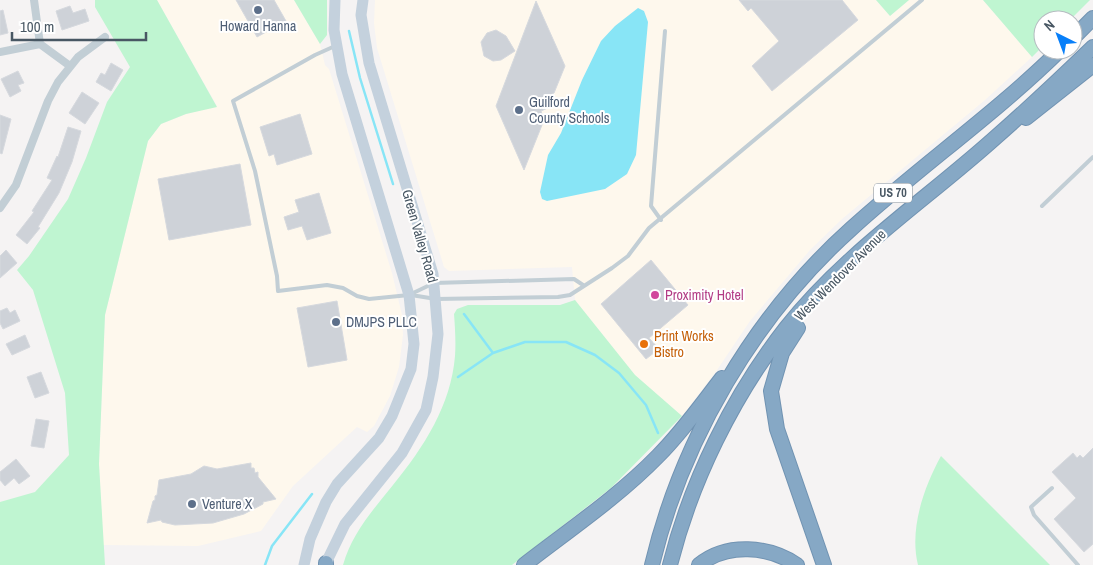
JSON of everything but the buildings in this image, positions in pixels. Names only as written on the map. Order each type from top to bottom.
[{"type":"highway","points":[[1083,28],[1093,18]]},
{"type":"highway","name":"West Wendover Avenue","points":[[670,565],[697,485],[732,412],[767,355],[787,327],[875,238],[996,138],[1093,46]]},
{"type":"highway","name":"West Wendover Avenue","points":[[652,565],[673,497],[688,460],[716,403],[744,354],[782,302],[850,229],[1004,101],[1049,60]]},
{"type":"highway","points":[[996,138],[1038,111],[1093,64]]},
{"type":"highway","points":[[820,292],[782,353],[771,391],[777,429],[824,565]]},
{"type":"highway","points":[[524,565],[618,492],[658,457],[685,426],[723,376],[744,354]]},
{"type":"highway","points":[[699,565],[705,560],[728,551],[748,549],[766,551],[783,556],[797,565]]},
{"type":"main road","name":"Green Valley Road","points":[[304,565],[310,539],[326,502],[337,484],[379,438],[404,390],[411,369],[414,344],[409,295],[342,74],[334,30],[335,0]]},
{"type":"main road","name":"Green Valley Road","points":[[326,564],[345,524],[402,453],[426,410],[433,377],[438,334],[434,283],[369,63],[361,15],[363,0]]},
{"type":"street","points":[[34,0],[40,44],[70,66]]},
{"type":"street","points":[[0,208],[16,185],[48,100],[78,57],[105,37]]},
{"type":"street","points":[[0,52],[40,44]]},
{"type":"lane","points":[[336,46],[315,55],[233,101],[255,171],[277,276],[278,291],[327,284],[343,288],[358,296],[369,299],[409,295],[436,299],[558,297],[570,295],[628,256],[649,228],[922,0]]},
{"type":"lane","points":[[660,220],[652,206],[664,31]]},
{"type":"lane","points":[[1042,206],[1093,157]]},
{"type":"lane","points":[[409,295],[434,283],[574,279],[582,286]]},
{"type":"lane","points":[[1052,488],[1031,507],[1034,515],[1078,565]]},
{"type":"shaded area","points":[[157,0],[294,0],[320,44],[325,65],[329,69],[392,273],[402,315],[403,335],[399,367],[390,396],[374,426],[367,432],[357,427],[293,486],[261,531],[198,546],[103,545],[99,464],[105,315],[148,141],[161,124],[186,114],[217,106]]},
{"type":"shaded area","points":[[375,0],[876,0],[890,16],[909,0],[983,0],[1032,57],[985,100],[842,219],[810,250],[750,321],[717,370],[682,416],[635,375],[575,300],[572,267],[449,271],[444,267],[377,48],[374,23]]},
{"type":"green space","points":[[95,0],[157,0],[217,107],[186,114],[161,124],[148,141],[105,315],[99,464],[105,565],[0,565],[0,502],[35,492],[69,455],[65,393],[33,290],[17,270],[29,256],[68,199],[107,102],[130,67],[95,7]]},
{"type":"green space","points":[[294,0],[327,0],[327,35],[320,44]]},
{"type":"green space","points":[[876,0],[909,0],[890,16]]},
{"type":"green space","points":[[983,0],[1090,0],[1080,10],[1033,10],[1032,57]]},
{"type":"green space","points":[[575,300],[635,375],[682,416],[611,488],[512,565],[343,565],[358,532],[415,456],[442,408],[452,374],[455,351],[454,314],[457,309],[468,305],[560,305]]},
{"type":"green space","points":[[941,456],[1050,565],[918,565],[915,537],[917,523],[929,481]]},
{"type":"water","points":[[638,8],[644,11],[648,22],[636,155],[627,174],[605,189],[547,201],[542,199],[540,192],[548,155],[561,133],[582,80],[601,41],[615,26]]},
{"type":"waterway","points":[[349,31],[360,78],[393,184]]},
{"type":"waterway","points":[[464,314],[493,353]]},
{"type":"waterway","points":[[458,377],[493,353],[525,342],[566,342],[595,355],[619,373],[646,405],[658,433]]},
{"type":"waterway","points":[[265,565],[272,546],[312,494]]},
{"type":"place","name":"Howard Hanna","points":[[258,10]]},
{"type":"place","name":"Guilford County Schools","points":[[519,110]]},
{"type":"place","name":"Proximity Hotel","points":[[655,295]]},
{"type":"place","name":"DMJPS PLLC","points":[[336,322]]},
{"type":"place","name":"Print Works Bistro","points":[[644,344]]},
{"type":"place","name":"Venture X","points":[[192,504]]}]
